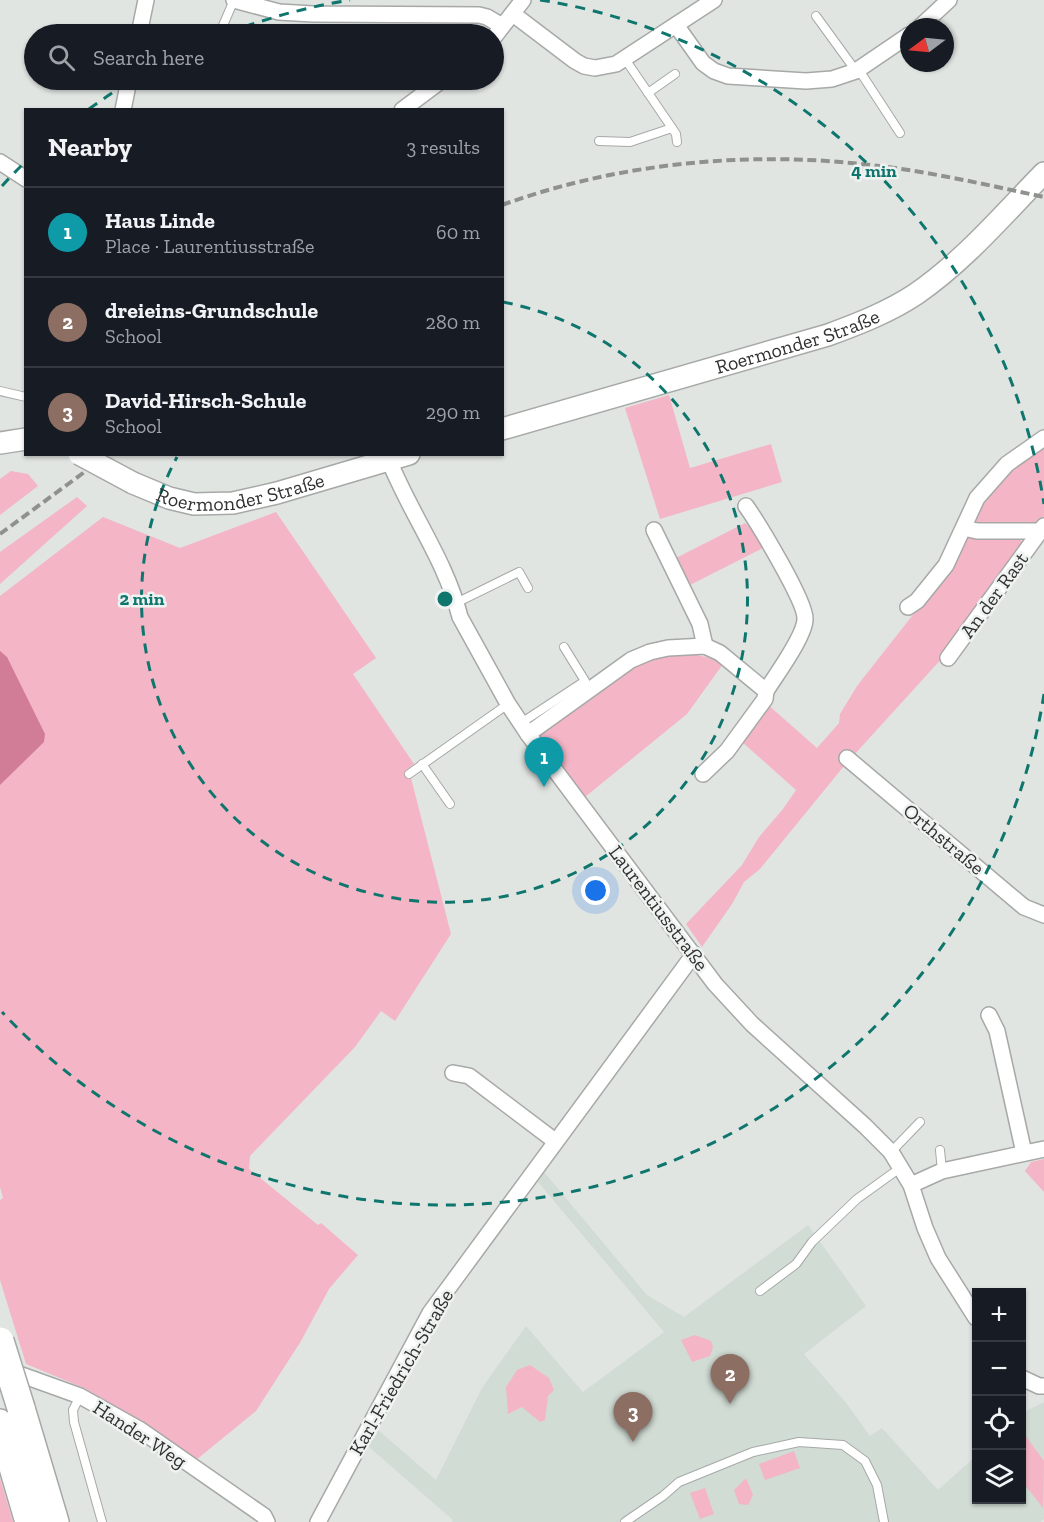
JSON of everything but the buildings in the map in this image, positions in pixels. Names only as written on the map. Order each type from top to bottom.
[{"type":"highway","points":[[0,1341],[10,1416],[29,1522]]},
{"type":"highway","points":[[10,1416],[55,1522]]},
{"type":"main road","name":"Roermonder Straße","points":[[504,428],[828,335],[871,318],[915,295],[939,277],[998,222],[1044,173]]},
{"type":"main road","points":[[0,443],[24,439]]},
{"type":"main road","name":"Roermonder Straße","points":[[83,456],[133,483],[169,498],[194,504],[244,501],[402,456]]},
{"type":"street","points":[[141,24],[146,0]]},
{"type":"street","points":[[234,0],[279,12],[479,15],[486,17],[492,24]]},
{"type":"street","points":[[504,25],[523,0]]},
{"type":"street","points":[[513,14],[584,66],[605,68],[625,59],[714,0]]},
{"type":"street","points":[[930,18],[949,0]]},
{"type":"street","points":[[676,25],[703,63],[714,71],[728,76],[819,81],[844,76],[858,70],[900,41]]},
{"type":"street","points":[[123,108],[127,90]]},
{"type":"street","points":[[405,108],[429,90]]},
{"type":"street","points":[[0,162],[24,178]]},
{"type":"street","points":[[908,607],[917,602],[946,565],[977,498],[1007,464],[1044,438]]},
{"type":"street","name":"Laurentiusstraße","points":[[389,460],[397,482],[411,504],[433,549],[460,617],[508,704],[525,729],[715,984],[752,1024],[891,1152],[911,1185],[938,1258],[972,1312]]},
{"type":"street","points":[[703,774],[727,752],[765,699],[766,691],[803,630],[806,617],[762,530],[746,506]]},
{"type":"street","name":"An der Rast","points":[[964,528],[977,531],[1042,528]]},
{"type":"street","name":"An der Rast","points":[[948,658],[1042,528]]},
{"type":"street","points":[[654,530],[700,624],[705,646]]},
{"type":"street","points":[[525,729],[631,660],[668,648],[705,646],[720,653],[766,691]]},
{"type":"street","name":"Orthstraße","points":[[847,758],[1024,907],[1044,915]]},
{"type":"street","name":"Karl-Friedrich-Straße","points":[[318,1522],[430,1313],[694,954]]},
{"type":"street","points":[[989,1015],[997,1031],[1024,1153]]},
{"type":"street","points":[[453,1073],[469,1076],[555,1140]]},
{"type":"street","points":[[911,1185],[942,1171],[1044,1149]]},
{"type":"street","name":"Hander Weg","points":[[0,1368],[80,1396],[139,1429],[264,1516],[267,1522]]},
{"type":"street","points":[[1026,1380],[1044,1386]]},
{"type":"lane","points":[[224,24],[234,0]]},
{"type":"lane","points":[[816,16],[858,70],[900,133]]},
{"type":"lane","points":[[625,59],[676,134],[677,142]]},
{"type":"lane","points":[[648,93],[675,74]]},
{"type":"lane","points":[[599,141],[630,142],[672,128]]},
{"type":"lane","points":[[0,391],[24,397]]},
{"type":"lane","points":[[456,603],[519,572],[528,588]]},
{"type":"lane","points":[[525,729],[585,681],[564,647]]},
{"type":"lane","points":[[409,774],[508,704]]},
{"type":"lane","points":[[422,764],[450,804]]},
{"type":"lane","points":[[891,1152],[920,1122]]},
{"type":"lane","points":[[940,1150],[942,1171]]},
{"type":"lane","points":[[760,1291],[796,1264],[812,1242],[857,1199],[900,1168]]},
{"type":"lane","points":[[80,1396],[73,1410],[74,1422],[102,1522]]},
{"type":"lane","points":[[625,1522],[679,1482],[753,1452],[800,1442],[843,1445],[865,1461],[877,1485],[884,1522]]},
{"type":"shaded area","points":[[669,395],[690,468],[771,444],[782,482],[660,519],[625,408]]},
{"type":"shaded area","points":[[1044,446],[1044,516],[1037,523],[1029,525],[1020,538],[1023,544],[945,655],[844,766],[760,869],[744,882],[732,904],[702,947],[686,924],[742,865],[759,837],[796,790],[741,741],[767,704],[817,748],[839,723],[840,714],[857,686],[919,607],[982,504],[1011,470]]},
{"type":"shaded area","points":[[11,471],[28,474],[38,486],[0,515],[0,479]]},
{"type":"shaded area","points":[[77,497],[87,506],[0,584],[0,552]]},
{"type":"shaded area","points":[[276,512],[376,658],[353,674],[414,764],[406,770],[411,778],[451,934],[395,1021],[381,1011],[355,1047],[250,1156],[249,1169],[318,1225],[321,1223],[358,1255],[329,1289],[301,1341],[256,1411],[196,1460],[117,1407],[84,1388],[26,1364],[0,1280],[0,1200],[3,1198],[0,1187],[0,596],[103,517],[180,548]]},
{"type":"shaded area","points":[[745,523],[760,536],[765,547],[688,586],[674,559]]},
{"type":"shaded area","points":[[0,651],[7,657],[45,734],[44,742],[0,785]]},
{"type":"shaded area","points":[[684,652],[710,658],[723,664],[687,714],[585,797],[540,735],[631,667],[650,658]]},
{"type":"shaded area","points":[[1044,1159],[1044,1192],[1025,1171],[1031,1162]]},
{"type":"shaded area","points":[[544,1172],[647,1295],[684,1317],[808,1225],[866,1306],[804,1354],[847,1404],[870,1436],[882,1428],[938,1490],[972,1460],[972,1504],[1026,1504],[1026,1412],[1044,1402],[1044,1519],[1040,1522],[452,1522],[453,1520],[369,1447],[377,1429],[436,1480],[482,1388],[526,1326],[583,1392],[664,1332],[538,1182]]},
{"type":"shaded area","points":[[695,1335],[711,1341],[713,1347],[710,1356],[692,1362],[681,1340]]},
{"type":"shaded area","points":[[530,1365],[549,1378],[554,1390],[548,1396],[545,1420],[540,1422],[522,1407],[508,1414],[506,1387],[517,1370]]},
{"type":"shaded area","points":[[1026,1436],[1044,1461],[1043,1508],[1026,1486]]},
{"type":"shaded area","points":[[794,1451],[800,1468],[765,1480],[759,1464]]},
{"type":"shaded area","points":[[0,1478],[13,1522],[0,1522]]},
{"type":"shaded area","points":[[746,1478],[753,1495],[748,1505],[739,1504],[734,1490]]},
{"type":"shaded area","points":[[705,1488],[714,1514],[700,1519],[690,1493]]},
{"type":"railway","points":[[504,204],[589,179],[634,171],[679,164],[771,159],[816,160],[907,170],[1044,197]]},
{"type":"railway","points":[[0,534],[106,456]]},
{"type":"place","name":"Haus Linde","points":[[544,787]]},
{"type":"place","name":"dreieins-Grundschule","points":[[730,1404]]},
{"type":"place","name":"David-Hirsch-Schule","points":[[633,1442]]}]
